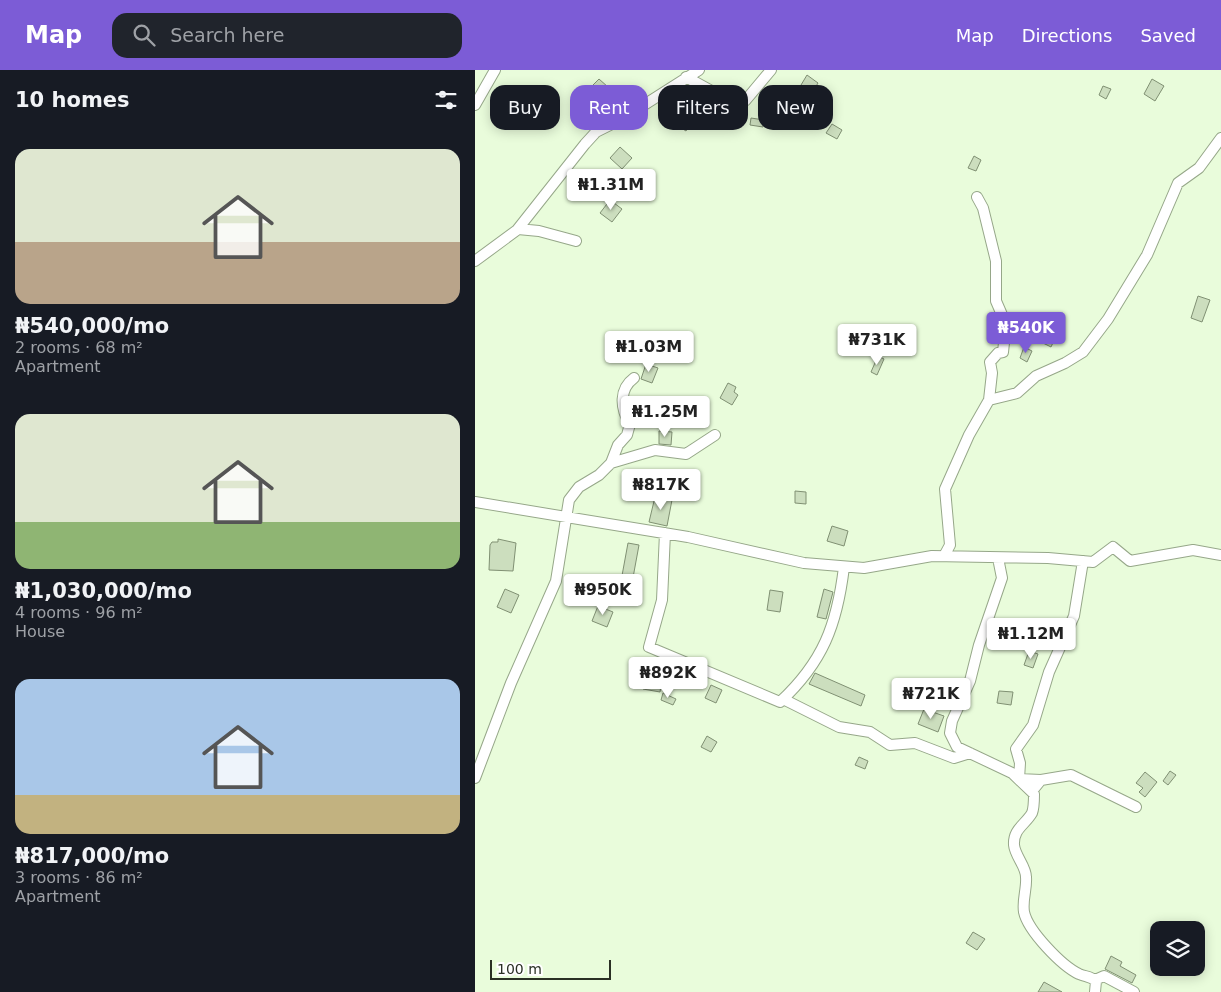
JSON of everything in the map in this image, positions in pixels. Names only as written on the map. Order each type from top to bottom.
[{"type":"street","points":[[475,105],[495,70]]},
{"type":"street","points":[[475,261],[518,229],[596,132],[622,119],[699,70]]},
{"type":"street","points":[[686,77],[726,100],[745,101],[771,70]]},
{"type":"street","points":[[989,400],[1017,393],[1036,376],[1065,363],[1083,352],[1108,319],[1147,255],[1178,183],[1199,168],[1221,138]]},
{"type":"street","points":[[944,556],[950,545],[945,489],[969,435],[989,400],[992,373],[990,362],[998,353],[1003,352],[1005,324],[996,301],[996,261],[983,208],[977,197]]},
{"type":"street","points":[[518,229],[539,231],[576,241]]},
{"type":"street","points":[[475,778],[511,682],[556,581],[569,500],[579,487],[599,475],[611,463],[618,445],[627,435],[630,424],[625,415],[623,394],[625,384],[634,378]]},
{"type":"street","points":[[611,463],[655,450],[686,454],[715,435]]},
{"type":"street","points":[[475,502],[665,533],[804,563],[844,567],[864,568],[932,556],[1093,562],[1113,547],[1130,561],[1193,550],[1221,555]]},
{"type":"street","points":[[665,533],[662,600],[649,647],[780,702],[806,677],[826,641],[837,613],[844,567]]},
{"type":"street","points":[[998,558],[1002,578],[979,645],[970,681],[952,721],[950,733],[957,747],[1012,773],[1034,794],[1033,812],[1017,828],[1014,846],[1026,877],[1023,898],[1024,912],[1029,925],[1054,954],[1079,974],[1090,976],[1095,980]]},
{"type":"street","points":[[1019,779],[1021,763],[1016,749],[1033,725],[1049,672],[1074,616],[1083,561]]},
{"type":"street","points":[[783,700],[839,727],[870,732],[890,745],[915,743],[954,758],[970,753]]},
{"type":"street","points":[[1019,779],[1041,780],[1071,775],[1136,807]]},
{"type":"street","points":[[1032,791],[1041,780]]},
{"type":"street","points":[[1095,980],[1104,976],[1134,992]]},
{"type":"street","points":[[1095,980],[1095,992]]},
{"type":"building","points":[[807,75],[818,83],[817,85],[801,85]]},
{"type":"building","points":[[599,79],[606,85],[593,85]]},
{"type":"building","points":[[1152,79],[1164,86],[1155,101],[1144,94]]},
{"type":"building","points":[[1103,86],[1111,89],[1106,99],[1099,95]]},
{"type":"building","points":[[751,118],[758,119],[758,126],[750,125]]},
{"type":"building","points":[[833,125],[842,130],[837,139],[826,133],[828,130],[833,130]]},
{"type":"building","points":[[620,147],[632,158],[622,169],[610,158]]},
{"type":"building","points":[[974,156],[981,160],[976,171],[968,168]]},
{"type":"building","points":[[610,200],[622,209],[612,222],[600,213]]},
{"type":"building","points":[[1198,296],[1210,300],[1202,322],[1191,318]]},
{"type":"building","points":[[1042,329],[1056,336],[1051,347],[1037,340]]},
{"type":"building","points":[[1024,347],[1032,351],[1027,362],[1020,358]]},
{"type":"building","points":[[878,356],[884,359],[877,375],[871,372]]},
{"type":"building","points":[[646,364],[658,368],[652,383],[641,379]]},
{"type":"building","points":[[728,383],[736,387],[734,392],[738,395],[732,405],[720,398]]},
{"type":"building","points":[[659,431],[672,432],[671,445],[659,444]]},
{"type":"building","points":[[795,491],[806,492],[806,504],[795,503]]},
{"type":"building","points":[[655,497],[672,500],[667,526],[649,522]]},
{"type":"building","points":[[832,526],[848,531],[844,546],[827,541]]},
{"type":"building","points":[[498,539],[516,543],[513,571],[489,570],[490,545],[492,542],[498,542]]},
{"type":"building","points":[[628,543],[639,545],[632,583],[621,581]]},
{"type":"building","points":[[505,589],[519,595],[511,613],[497,607]]},
{"type":"building","points":[[824,589],[833,592],[826,619],[817,617]]},
{"type":"building","points":[[770,590],[783,592],[780,612],[767,610]]},
{"type":"building","points":[[598,606],[613,612],[607,627],[592,621]]},
{"type":"building","points":[[1029,619],[1043,624],[1039,637],[1024,633]]},
{"type":"building","points":[[1029,651],[1038,654],[1033,668],[1024,665]]},
{"type":"building","points":[[646,669],[663,673],[660,692],[643,689]]},
{"type":"building","points":[[815,673],[865,695],[861,706],[809,684]]},
{"type":"building","points":[[711,685],[722,690],[716,703],[705,698]]},
{"type":"building","points":[[999,691],[1013,692],[1011,705],[997,703]]},
{"type":"building","points":[[663,693],[676,699],[673,705],[661,700]]},
{"type":"building","points":[[924,709],[944,716],[938,732],[918,724]]},
{"type":"building","points":[[707,736],[717,742],[711,752],[701,747]]},
{"type":"building","points":[[859,757],[868,761],[865,769],[855,765]]},
{"type":"building","points":[[1170,771],[1176,775],[1168,785],[1163,781]]},
{"type":"building","points":[[1145,772],[1157,782],[1145,797],[1139,792],[1143,788],[1136,783]]},
{"type":"building","points":[[973,932],[985,939],[977,950],[966,943]]},
{"type":"building","points":[[1111,956],[1122,962],[1120,966],[1136,975],[1132,983],[1105,969]]},
{"type":"building","points":[[1044,982],[1062,992],[1038,992]]}]
